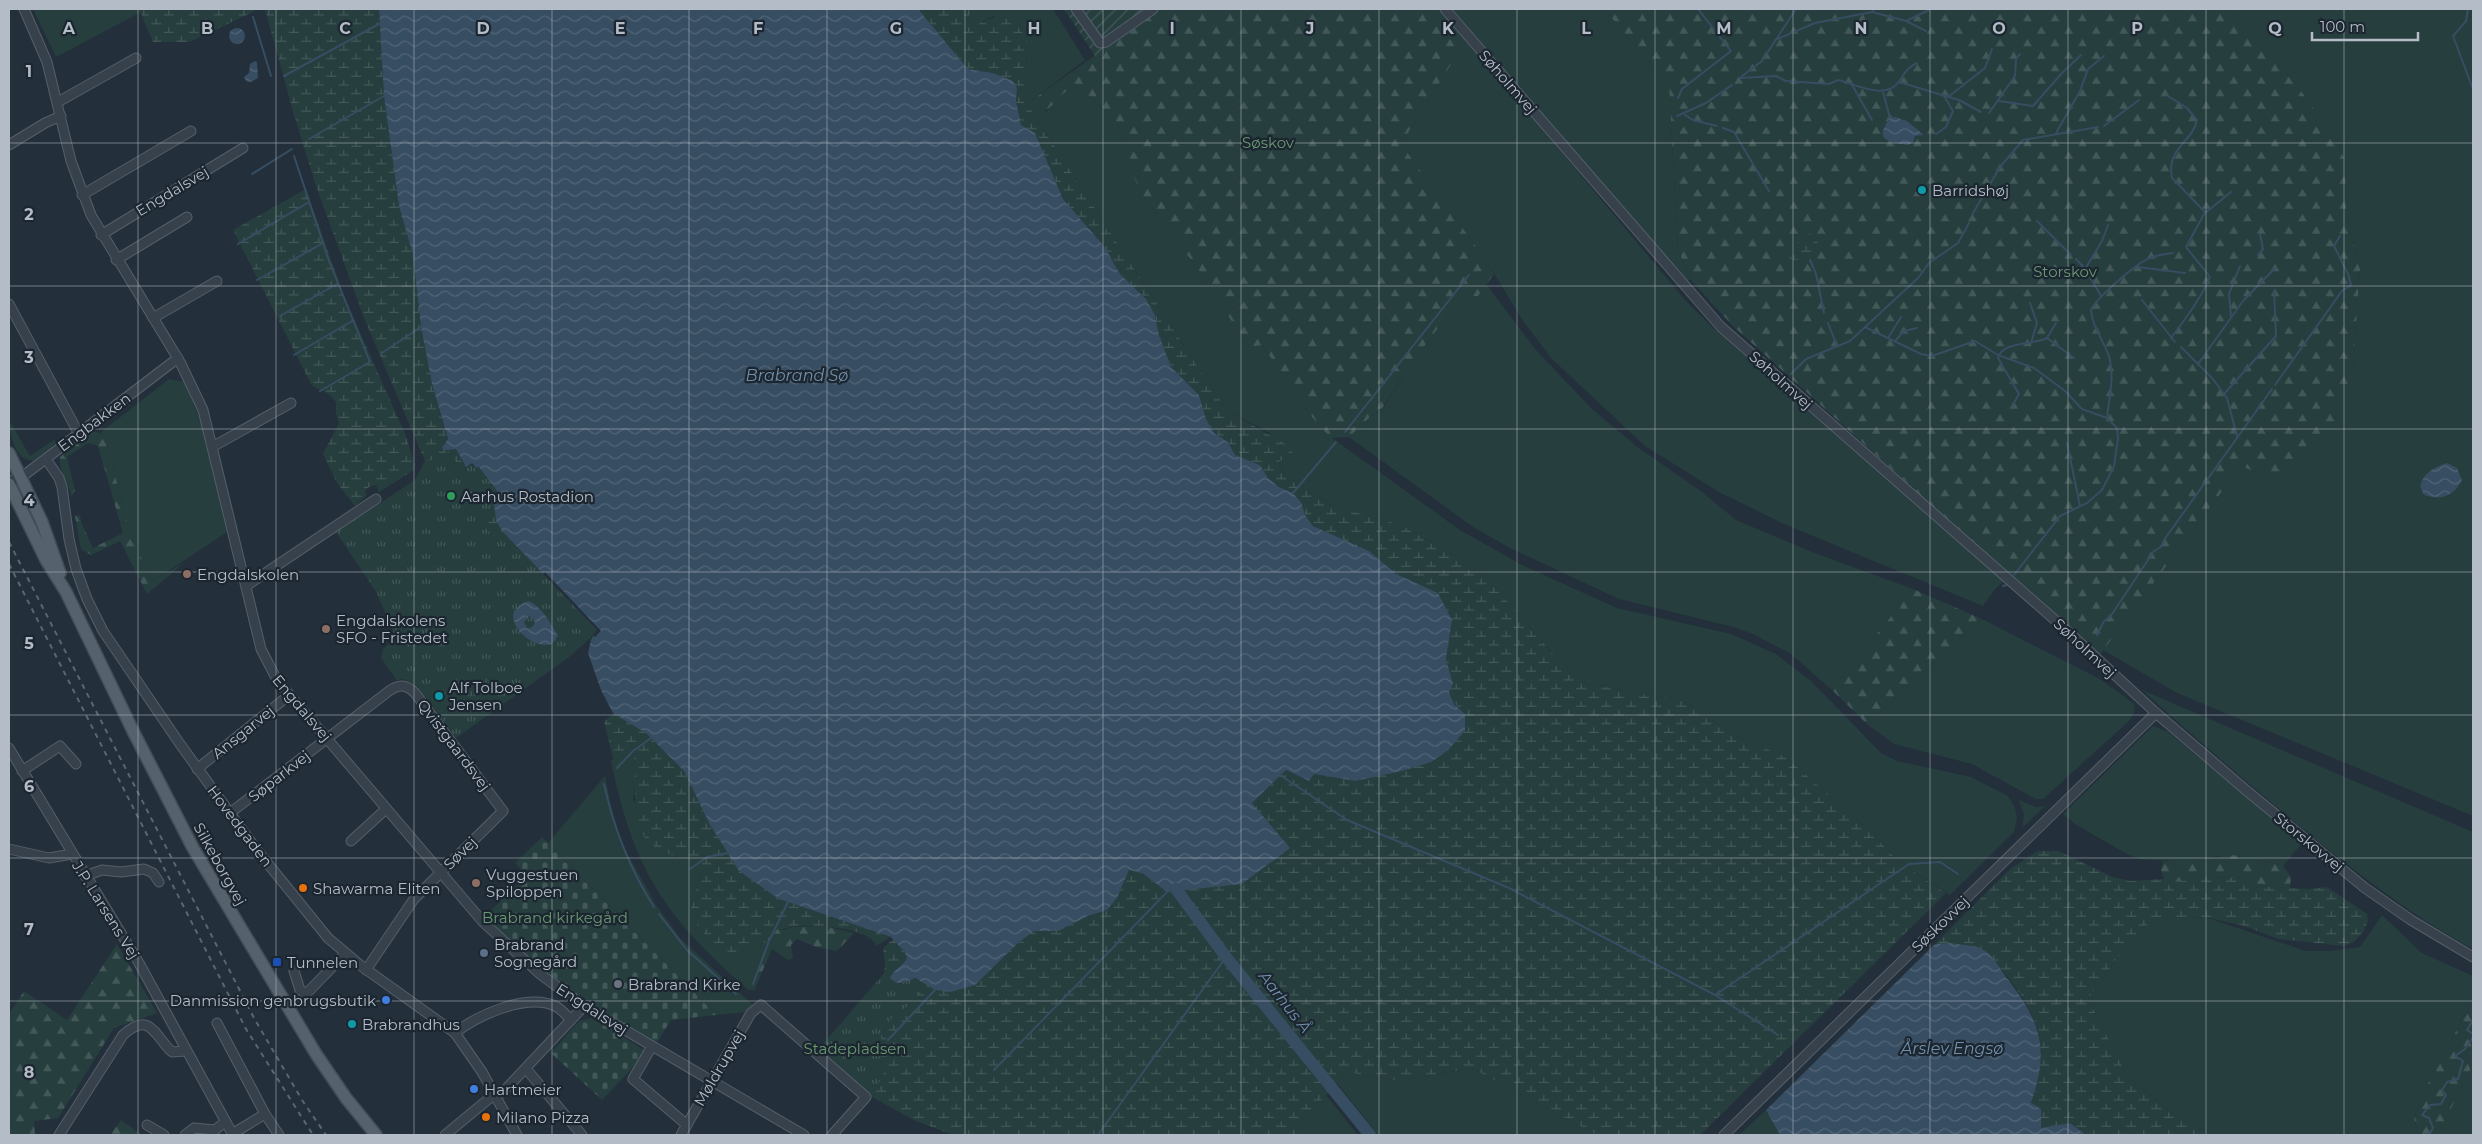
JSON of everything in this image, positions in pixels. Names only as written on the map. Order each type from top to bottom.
[{"type":"main road","name":"Silkeborgvej","points":[[9,453],[42,522],[66,592]]},
{"type":"main road","name":"Silkeborgvej","points":[[9,483],[46,560],[66,592],[165,796],[214,886],[320,1062],[376,1135]]},
{"type":"street","name":"Engdalsvej","points":[[24,9],[43,49],[58,102],[71,161],[82,195],[101,235],[178,358],[203,410],[214,446],[261,649],[268,666],[288,696],[483,922],[511,949],[584,1006],[804,1135]]},
{"type":"street","points":[[1076,9],[1100,43],[1106,42],[1148,10]]},
{"type":"street","name":"Søholmvej","points":[[1444,9],[1721,327],[2063,627],[2156,713]]},
{"type":"street","points":[[58,102],[136,58]]},
{"type":"street","points":[[9,145],[45,123],[61,116]]},
{"type":"street","points":[[82,195],[191,131]]},
{"type":"street","name":"Engdalsvej","points":[[101,235],[244,148]]},
{"type":"street","name":"Engdalsvej","points":[[116,260],[187,218]]},
{"type":"street","points":[[153,318],[217,281]]},
{"type":"street","points":[[9,304],[79,434]]},
{"type":"street","name":"Engbakken","points":[[9,483],[46,459],[178,358]]},
{"type":"street","points":[[214,446],[291,403]]},
{"type":"street","name":"Hovedgaden","points":[[46,459],[62,487],[69,539],[76,569],[99,623],[197,768],[312,920],[346,954],[366,970],[456,1033],[474,1057],[517,1135]]},
{"type":"street","points":[[246,586],[376,499]]},
{"type":"street","name":"Søparkvej","points":[[230,813],[389,690],[400,686]]},
{"type":"street","name":"Qvistgaardsvej","points":[[400,686],[405,686],[415,693],[503,811]]},
{"type":"street","name":"Ansgarvej","points":[[197,768],[288,696]]},
{"type":"street","name":"Storskovvej","points":[[2156,713],[2365,888],[2411,920],[2473,956]]},
{"type":"street","name":"Søskovvej","points":[[1724,1135],[2156,713]]},
{"type":"street","points":[[22,770],[60,746],[76,764]]},
{"type":"street","name":"J.P. Larsens Vej","points":[[9,748],[139,963],[232,1134]]},
{"type":"street","points":[[351,841],[386,809]]},
{"type":"street","name":"Søvej","points":[[366,970],[414,899],[503,811]]},
{"type":"street","points":[[9,849],[49,858],[72,854]]},
{"type":"street","points":[[85,876],[102,870],[121,872],[144,869],[152,873],[159,882]]},
{"type":"street","points":[[294,972],[300,990],[306,994],[346,954]]},
{"type":"street","points":[[456,1033],[483,1014],[520,1004],[553,1006],[571,1020]]},
{"type":"street","name":"Møldrupvej","points":[[681,1135],[751,1013],[761,1005],[866,1097],[832,1135]]},
{"type":"street","points":[[445,1135],[481,1104],[504,1091],[527,1070],[584,1006]]},
{"type":"street","points":[[217,1023],[279,1135]]},
{"type":"street","points":[[59,1135],[123,1035],[131,1027],[149,1026],[160,1035],[172,1052],[186,1051]]},
{"type":"street","points":[[652,1046],[632,1079],[687,1125]]},
{"type":"street","points":[[527,1070],[582,1135]]},
{"type":"street","points":[[232,1134],[266,1114]]},
{"type":"street","points":[[185,1135],[194,1128],[216,1133],[225,1122]]},
{"type":"street","points":[[147,1125],[164,1135]]},
{"type":"green space","points":[[33,9],[147,9],[56,57]]},
{"type":"green space","points":[[139,9],[254,9],[255,11],[190,42],[153,42]]},
{"type":"green space","points":[[265,9],[379,9],[384,96],[399,206],[413,255],[421,327],[432,384],[450,448],[456,449],[466,468],[457,463],[447,452],[430,461],[425,461],[364,318],[316,186]]},
{"type":"green space","points":[[918,9],[972,9],[969,17],[976,25],[993,18],[1005,18],[1015,25],[1027,38],[1025,101],[1226,410],[1289,446],[1293,452],[1279,462],[1283,472],[1302,488],[1340,508],[1401,525],[1456,556],[1486,577],[1560,662],[1591,681],[1609,688],[1684,701],[1734,735],[1786,757],[1870,831],[1899,862],[1946,893],[1700,1135],[1597,1135],[1472,1068],[1401,1081],[1347,1072],[1308,1115],[1294,1135],[953,1135],[916,1121],[872,1097],[885,1068],[879,1061],[884,1043],[880,1037],[892,1018],[912,1003],[924,983],[935,990],[1017,944],[1034,931],[1058,930],[1088,916],[1107,910],[1117,898],[1129,870],[1142,873],[1167,892],[1176,889],[1252,803],[1286,770],[1308,781],[1314,774],[1355,781],[1431,762],[1465,714],[1455,704],[1449,693],[1453,684],[1446,659],[1452,620],[1438,593],[1396,574],[1369,551],[1313,526],[1305,515],[1301,502],[1293,493],[1279,487],[1268,478],[1260,465],[1235,455],[1228,442],[1214,433],[1206,419],[1199,395],[1171,367],[1159,335],[1155,315],[1146,299],[1120,274],[1104,246],[1063,199],[1035,133],[1021,125],[1016,101],[1017,88],[993,73],[968,69]]},
{"type":"green space","points":[[972,9],[1053,9],[1085,60],[1031,101],[1046,112],[1067,89],[1076,87],[1091,97],[1117,122],[1124,143],[1127,162],[1142,195],[1207,281],[1226,313],[1250,346],[1262,345],[1311,416],[1332,438],[1460,530],[1522,565],[1617,608],[1731,634],[1776,654],[1811,681],[1881,753],[1897,761],[1971,777],[2008,796],[2015,808],[2017,818],[2014,832],[1950,895],[1899,862],[1870,831],[1786,757],[1734,735],[1684,701],[1609,688],[1591,681],[1560,662],[1486,577],[1456,556],[1401,525],[1340,508],[1302,488],[1283,472],[1270,433],[1226,410],[1025,101],[1024,77],[1027,59],[994,16],[976,25],[969,17]]},
{"type":"green space","points":[[1064,9],[1160,9],[1095,56]]},
{"type":"green space","name":"Søskov","points":[[1160,9],[1440,9],[1467,39],[1401,144],[1486,260],[1494,274],[1478,296],[1468,297],[1458,302],[1406,370],[1382,409],[1371,416],[1349,437],[1331,438],[1311,416],[1262,345],[1250,347],[1226,313],[1207,281],[1142,195],[1127,162],[1124,143],[1117,122],[1091,97],[1076,87],[1065,92],[1044,111],[1039,113],[1031,107],[1031,101]]},
{"type":"green space","points":[[1451,9],[1604,9],[1669,85],[1678,249],[1690,279],[1686,283]]},
{"type":"green space","name":"Storskov","points":[[1604,9],[2230,9],[2240,25],[2296,84],[2338,142],[2345,161],[2346,211],[2360,269],[2353,368],[2334,423],[2310,458],[2280,473],[2258,473],[2241,466],[2099,656],[1733,326],[1690,279],[1678,249],[1669,85]]},
{"type":"green space","points":[[2230,9],[2473,9],[2473,816],[2177,693],[2103,650],[2241,466],[2258,473],[2353,368],[2360,269],[2346,211],[2345,161],[2338,142],[2296,84],[2240,25]]},
{"type":"green space","points":[[1467,39],[1685,300],[1712,327],[2004,581],[1995,589],[1983,606],[1784,524],[1719,492],[1645,446],[1552,359],[1523,321],[1486,260],[1401,144]]},
{"type":"green space","points":[[306,189],[344,296],[406,436],[415,466],[414,470],[379,492],[376,485],[369,487],[365,491],[366,496],[355,506],[337,483],[323,454],[339,423],[336,414],[336,402],[329,394],[312,386],[233,230]]},
{"type":"green space","points":[[1814,233],[1818,242],[1814,255],[1810,260],[1793,260],[1787,251],[1809,234]]},
{"type":"green space","points":[[1486,284],[1536,350],[1591,408],[1636,446],[1702,492],[1736,520],[1812,552],[1913,589],[1832,690],[1791,654],[1753,634],[1734,627],[1619,599],[1510,548],[1473,527],[1349,437],[1371,416],[1383,409],[1406,370],[1458,302],[1468,297],[1478,296]]},
{"type":"green space","points":[[169,379],[184,382],[201,422],[227,532],[155,580],[152,579],[131,537],[105,436],[100,433]]},
{"type":"green space","points":[[9,420],[30,456],[54,440],[56,443],[33,461],[27,460],[17,451],[14,445]]},
{"type":"green space","points":[[94,431],[105,436],[131,537],[152,579],[155,580],[185,562],[147,594],[120,541],[91,555],[81,549],[75,516],[80,515],[81,522],[93,548],[123,533],[98,446],[88,443],[67,457],[75,491],[71,495],[60,467],[60,457]]},
{"type":"green space","points":[[447,452],[457,463],[466,468],[471,464],[476,469],[479,467],[501,496],[481,519],[491,534],[507,544],[513,542],[598,631],[569,657],[456,738],[418,687],[404,679],[397,680],[381,658],[383,649],[396,638],[377,593],[336,532],[415,480],[425,461],[430,461]]},
{"type":"green space","points":[[494,504],[499,525],[513,542],[507,545],[491,534],[481,519]]},
{"type":"green space","points":[[1913,589],[1982,619],[1867,724],[1832,690]]},
{"type":"green space","points":[[1982,619],[2100,679],[2134,704],[2135,711],[2130,720],[2043,799],[2036,799],[1972,764],[1894,744],[1867,724]]},
{"type":"green space","points":[[2142,690],[2473,832],[2473,949],[2399,903],[2353,869],[2249,784]]},
{"type":"green space","points":[[614,713],[647,734],[684,771],[709,823],[740,871],[779,899],[891,937],[876,946],[872,940],[853,931],[828,927],[796,926],[777,929],[769,941],[734,955],[711,940],[697,926],[691,909],[692,900],[701,875],[701,860],[666,853],[653,846],[644,837],[635,802],[634,755],[629,753],[618,760],[613,758],[604,722]]},
{"type":"green space","points":[[2153,726],[2168,732],[2303,842],[2283,866],[2265,861],[2217,856],[2185,862],[2140,859],[2125,853],[2075,824],[2063,814]]},
{"type":"green space","points":[[629,753],[634,755],[636,776],[633,800],[674,857],[693,855],[701,860],[704,868],[691,903],[734,955],[769,941],[750,991],[696,940],[657,890],[642,863],[630,833],[611,761],[613,758],[618,760]]},
{"type":"green space","points":[[605,776],[617,834],[656,905],[681,939],[753,1005],[747,1012],[716,1015],[548,843]]},
{"type":"green space","points":[[2019,800],[2036,807],[2045,806],[2022,828],[2024,815]]},
{"type":"green space","name":"Brabrand kirkegård","points":[[542,837],[716,1015],[671,1020],[656,1044],[585,1000],[535,963],[484,917],[527,876],[515,863]]},
{"type":"green space","points":[[2038,851],[2058,851],[2113,877],[2130,881],[2164,879],[2175,882],[2206,877],[2242,878],[2249,885],[2255,886],[2307,889],[2327,887],[2367,914],[2368,921],[2363,932],[2354,942],[2344,946],[2279,939],[2244,926],[2205,917],[2177,918],[2149,923],[2120,954],[2088,999],[2128,1077],[2176,1116],[2211,1135],[2086,1135],[2070,1123],[2041,1129],[2031,1104],[2038,1079],[2041,1056],[2039,1037],[2034,1019],[2025,1002],[2014,985],[1984,949],[1935,944],[2010,869]]},
{"type":"green space","points":[[2239,855],[2283,866],[2291,877],[2290,888],[2249,885],[2242,878],[2206,877],[2175,882],[2164,879],[2161,870],[2163,861]]},
{"type":"green space","points":[[2382,915],[2422,953],[2473,976],[2473,999],[2424,1091],[2414,1118],[2418,1135],[2211,1135],[2176,1116],[2128,1077],[2088,999],[2120,954],[2149,923],[2177,918],[2205,917],[2306,951],[2331,951],[2360,947]]},
{"type":"green space","points":[[824,926],[854,933],[837,951],[816,947],[797,939],[791,945],[793,958],[788,960],[772,949],[754,991],[751,989],[769,941],[777,929]]},
{"type":"green space","points":[[893,939],[904,951],[907,958],[890,978],[884,973],[883,948]]},
{"type":"green space","points":[[117,944],[157,1013],[114,1028],[58,1118],[34,1121],[35,1135],[9,1135],[9,1014],[24,991],[67,1020]]},
{"type":"green space","name":"Stadepladsen","points":[[884,973],[900,984],[913,978],[924,983],[912,1003],[892,1018],[880,1037],[886,1047],[879,1061],[886,1068],[872,1097],[818,1050]]},
{"type":"green space","points":[[2473,999],[2473,1058],[2470,1070],[2438,1135],[2418,1135],[2414,1118],[2424,1091]]},
{"type":"green space","points":[[592,1018],[644,1050],[638,1062],[602,1100],[551,1053],[579,1021]]},
{"type":"green space","points":[[2473,1058],[2473,1135],[2438,1135],[2470,1070]]},
{"type":"green space","points":[[1472,1068],[1597,1135],[1378,1135],[1337,1083],[1347,1072],[1401,1081]]},
{"type":"green space","points":[[1326,1095],[1358,1135],[1294,1135],[1308,1115]]},
{"type":"green space","points":[[1766,1110],[1780,1135],[1739,1135]]},
{"type":"green space","points":[[121,1120],[142,1135],[110,1135]]},
{"type":"water","name":"Brabrand Sø","points":[[379,9],[918,9],[968,69],[993,73],[1013,81],[1017,88],[1016,101],[1021,125],[1035,133],[1063,199],[1104,246],[1120,274],[1146,299],[1155,315],[1159,335],[1171,367],[1199,395],[1206,419],[1214,433],[1228,442],[1235,455],[1260,465],[1268,478],[1279,487],[1293,493],[1301,502],[1305,515],[1313,526],[1369,551],[1396,574],[1438,593],[1452,620],[1446,659],[1453,684],[1449,693],[1455,705],[1465,714],[1465,731],[1448,750],[1431,762],[1402,771],[1355,781],[1314,774],[1309,781],[1286,770],[1252,803],[1290,848],[1242,884],[1167,892],[1142,873],[1129,870],[1117,898],[1107,910],[1088,916],[1058,931],[1034,931],[1017,944],[975,985],[951,992],[935,990],[915,978],[902,983],[893,981],[890,978],[907,958],[904,951],[891,937],[779,899],[739,871],[709,823],[684,771],[647,734],[613,713],[601,690],[588,653],[591,640],[597,630],[502,531],[496,520],[494,504],[501,496],[479,467],[476,468],[472,463],[466,467],[456,449],[446,450],[442,448],[448,439],[432,384],[421,327],[413,255],[399,206],[384,96]]},
{"type":"water","points":[[234,28],[240,28],[245,33],[243,42],[234,44],[229,39],[229,33]]},
{"type":"water","points":[[255,61],[257,62],[258,78],[251,82],[246,81],[244,77],[249,73],[250,64]]},
{"type":"water","points":[[1895,117],[1907,121],[1924,135],[1915,136],[1913,142],[1908,145],[1889,141],[1883,136],[1884,128],[1889,120]]},
{"type":"water","points":[[2447,463],[2457,468],[2462,480],[2459,485],[2446,496],[2430,497],[2424,495],[2420,486],[2424,477],[2433,469]]},
{"type":"water","points":[[528,601],[533,603],[546,616],[558,636],[552,644],[538,644],[519,631],[513,618],[514,611]],"holes":[[[529,616],[535,620],[534,625],[527,628],[524,622]]]},
{"type":"water","name":"Årslev Engsø","points":[[1951,943],[1981,948],[1987,953],[1996,962],[2018,993],[2034,1022],[2039,1036],[2041,1051],[2037,1084],[2031,1103],[2041,1109],[2041,1128],[2070,1123],[2086,1135],[1780,1135],[1766,1110],[1935,944]]},
{"type":"pier","points":[[545,572],[601,631],[595,637],[593,635],[597,630],[543,574]]},
{"type":"waterway","points":[[1678,98],[1682,89],[1731,51],[1698,9]]},
{"type":"waterway","points":[[1741,77],[1762,61],[1796,9]]},
{"type":"waterway","points":[[1775,40],[1815,23],[1872,12],[1874,9]]},
{"type":"waterway","points":[[1906,21],[1931,9]]},
{"type":"waterway","points":[[2468,9],[2466,21],[2453,36],[2473,89]]},
{"type":"waterway","points":[[1872,12],[1906,21],[1926,31]]},
{"type":"waterway","points":[[253,17],[271,76]]},
{"type":"waterway","points":[[284,76],[379,24]]},
{"type":"waterway","points":[[1948,97],[1985,68],[1992,49]]},
{"type":"waterway","points":[[1989,113],[2015,76],[2016,59],[2020,54]]},
{"type":"waterway","points":[[1999,101],[2033,106],[2081,55]]},
{"type":"waterway","points":[[2056,133],[2080,91],[2088,69],[2104,56]]},
{"type":"waterway","points":[[1740,78],[1776,76],[1786,81],[1829,84],[1838,80],[1862,88],[1879,91],[1887,90],[1894,86],[1907,70],[1917,63]]},
{"type":"waterway","points":[[1899,82],[1959,100],[1981,112]]},
{"type":"waterway","points":[[1851,83],[1872,120]]},
{"type":"waterway","points":[[1677,116],[1706,103],[1732,85]]},
{"type":"waterway","points":[[1883,92],[1890,118]]},
{"type":"waterway","points":[[309,139],[384,96]]},
{"type":"waterway","points":[[1936,134],[1946,127],[1953,111],[1944,96]]},
{"type":"waterway","points":[[2168,96],[2187,108],[2197,120],[2190,135],[2176,153],[2171,168],[2172,178],[2205,212]]},
{"type":"waterway","points":[[2104,126],[2139,100]]},
{"type":"waterway","points":[[1685,115],[1693,120],[1717,126]]},
{"type":"waterway","points":[[1972,215],[2000,167],[2023,140],[2098,127]]},
{"type":"waterway","points":[[1723,128],[1734,132],[1769,191]]},
{"type":"waterway","points":[[252,174],[292,149]]},
{"type":"waterway","points":[[294,156],[330,264]]},
{"type":"waterway","points":[[2171,338],[2198,301],[2210,277],[2186,247],[2204,214],[2231,192]]},
{"type":"waterway","points":[[238,244],[309,202]]},
{"type":"waterway","points":[[2037,221],[2071,255]]},
{"type":"waterway","points":[[1791,374],[1806,359],[1850,341],[1918,278],[1929,263],[1958,243],[1969,223]]},
{"type":"waterway","points":[[2085,269],[2102,241],[2108,225]]},
{"type":"waterway","points":[[2258,255],[2263,249],[2260,234]]},
{"type":"waterway","points":[[2275,385],[2342,291],[2351,285],[2348,274],[2334,246],[2340,236]]},
{"type":"waterway","points":[[257,280],[323,243]]},
{"type":"waterway","points":[[2014,575],[2060,516],[2087,503],[2102,490],[2114,466],[2118,439],[2117,428],[2107,418],[2112,374],[2110,360],[2094,323],[2091,310],[2109,289],[2136,266],[2153,257],[2173,253]]},
{"type":"waterway","points":[[2076,259],[2085,269],[2101,296]]},
{"type":"waterway","points":[[1810,260],[1816,274],[1824,313]]},
{"type":"waterway","points":[[2231,316],[2229,294],[2240,266]]},
{"type":"waterway","points":[[2138,267],[2185,273]]},
{"type":"waterway","points":[[320,391],[370,362],[332,268]]},
{"type":"waterway","points":[[2198,364],[2243,301],[2275,268]]},
{"type":"waterway","points":[[1345,432],[1469,275]]},
{"type":"waterway","points":[[280,316],[337,284]]},
{"type":"waterway","points":[[2224,394],[2276,336],[2274,291]]},
{"type":"waterway","points":[[2142,300],[2175,342]]},
{"type":"waterway","points":[[2030,303],[2037,323],[2031,343]]},
{"type":"waterway","points":[[1888,338],[1901,317]]},
{"type":"waterway","points":[[294,355],[352,321]]},
{"type":"waterway","points":[[1828,323],[1837,346]]},
{"type":"waterway","points":[[2047,338],[2056,323]]},
{"type":"waterway","points":[[382,353],[421,327]]},
{"type":"waterway","points":[[1865,327],[1921,354],[1932,356],[1975,341],[1998,355],[2034,368],[2065,391],[2082,409],[2107,418]]},
{"type":"waterway","points":[[1895,341],[1904,331],[1917,328]]},
{"type":"waterway","points":[[2012,406],[2019,394],[1998,358],[2006,349],[2047,338],[2074,358]]},
{"type":"waterway","points":[[2181,347],[2212,378],[2227,398],[2237,436]]},
{"type":"waterway","points":[[2097,635],[2104,621],[2110,617],[2154,551],[2161,547],[2164,540],[2272,389]]},
{"type":"waterway","points":[[1293,493],[1336,442]]},
{"type":"waterway","points":[[2067,443],[2080,506]]},
{"type":"waterway","points":[[2003,586],[2007,585]]},
{"type":"waterway","points":[[617,768],[633,751],[651,738]]},
{"type":"waterway","points":[[1280,775],[1347,820],[1509,888],[1715,995],[1909,864],[1940,862],[1958,874]]},
{"type":"waterway","points":[[604,784],[623,848],[637,878],[654,907]]},
{"type":"waterway","points":[[690,869],[707,857],[728,853]]},
{"type":"waterway","name":"Aarhus Å","points":[[1176,889],[1226,957],[1370,1135]]},
{"type":"waterway","points":[[994,1070],[1167,892]]},
{"type":"waterway","points":[[753,984],[769,941],[788,902]]},
{"type":"waterway","points":[[659,914],[687,950],[736,994]]},
{"type":"waterway","points":[[1098,1135],[1226,957]]},
{"type":"waterway","points":[[888,1040],[935,990]]},
{"type":"waterway","points":[[1715,995],[1778,1035]]},
{"type":"waterway","points":[[2473,1020],[2467,1030],[2473,1034]]},
{"type":"waterway","points":[[2424,1135],[2430,1133],[2433,1128],[2429,1118],[2422,1115],[2430,1105],[2441,1104],[2446,1095],[2442,1090],[2447,1082],[2458,1079],[2463,1061],[2455,1056],[2465,1049],[2473,1037]]},
{"type":"railway","points":[[9,542],[254,1018],[302,1100],[326,1135]]},
{"type":"railway","points":[[9,564],[246,1029],[313,1135]]},
{"type":"place","name":"Barridshøj","points":[[1922,190]]},
{"type":"place","name":"Aarhus Rostadion","points":[[451,496]]},
{"type":"place","name":"Engdalskolen","points":[[187,574]]},
{"type":"place","name":"Engdalskolens SFO - Fristedet","points":[[326,629]]},
{"type":"place","name":"Alf Tolboe Jensen","points":[[439,696]]},
{"type":"place","name":"Vuggestuen Spiloppen","points":[[476,883]]},
{"type":"place","name":"Shawarma Eliten","points":[[303,888]]},
{"type":"place","name":"Brabrand Sognegård","points":[[484,953]]},
{"type":"place","name":"Tunnelen","points":[[277,962]]},
{"type":"place","name":"Brabrand Kirke","points":[[618,984]]},
{"type":"place","name":"Danmission genbrugsbutik","points":[[386,1000]]},
{"type":"place","name":"Brabrandhus","points":[[352,1024]]},
{"type":"place","name":"Hartmeier","points":[[474,1089]]},
{"type":"place","name":"Milano Pizza","points":[[486,1117]]}]
